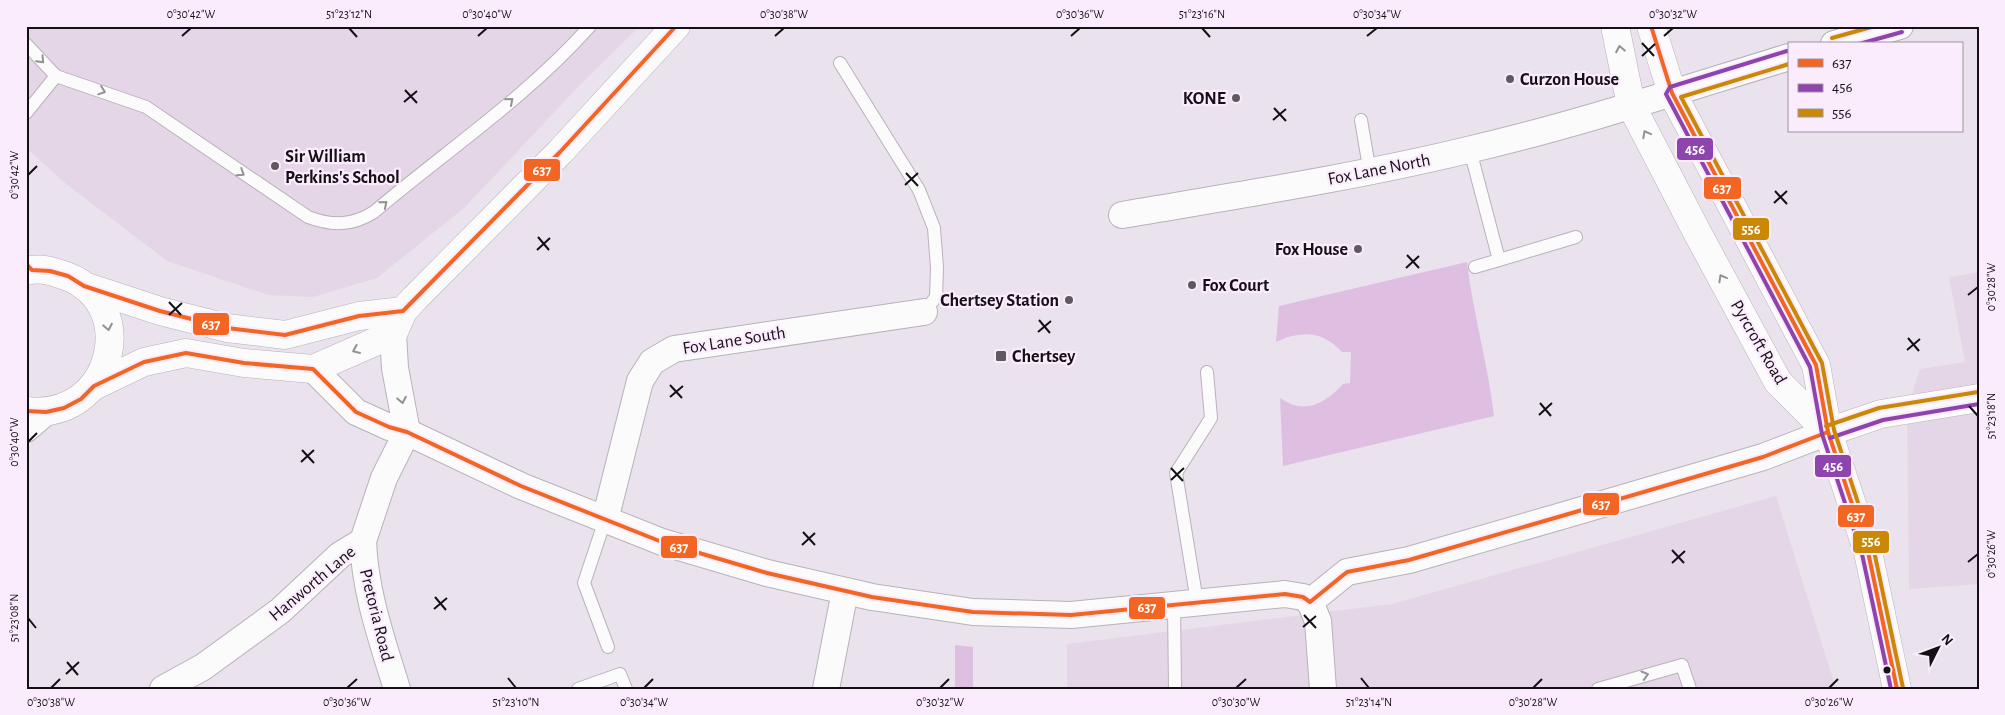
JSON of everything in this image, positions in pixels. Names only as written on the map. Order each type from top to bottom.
[{"type":"main road","points":[[94,386],[144,362],[186,353],[244,363],[313,369],[398,323],[676,26]]},
{"type":"main road","name":"Pyrcroft Road","points":[[1615,26],[1631,105],[1778,382],[1828,432]]},
{"type":"main road","name":"Pyrcroft Road","points":[[1651,26],[1672,93],[1732,210],[1816,366],[1828,432]]},
{"type":"main road","points":[[28,268],[68,276],[84,286],[160,311],[208,323],[285,335],[359,316],[398,323]]},
{"type":"main road","points":[[33,417],[64,408],[81,399],[94,386],[106,367],[110,345],[108,323],[99,302],[84,286]]},
{"type":"main road","points":[[1897,689],[1868,552],[1828,432],[1881,414],[1979,398]]},
{"type":"street","points":[[1841,42],[1900,26]]},
{"type":"street","name":"Fox Lane North","points":[[1122,215],[1370,172],[1470,150],[1788,58]]},
{"type":"street","name":"Fox Lane South","points":[[605,520],[640,381],[652,362],[674,349],[924,312]]},
{"type":"street","points":[[398,323],[396,368],[407,432]]},
{"type":"street","points":[[313,369],[356,412],[389,427],[407,432],[521,486],[605,520],[671,545],[767,573],[846,591],[973,612],[1072,615],[1285,594],[1303,597],[1310,602],[1318,621],[1323,689]]},
{"type":"street","name":"Hanworth Lane","points":[[163,689],[203,667],[280,611],[334,560],[363,541],[384,478],[407,432]]},
{"type":"street","points":[[1310,602],[1347,572],[1409,560],[1584,510],[1763,456],[1828,432]]},
{"type":"street","name":"Pretoria Road","points":[[363,541],[364,572],[374,614],[397,689]]},
{"type":"street","points":[[826,689],[846,591]]},
{"type":"lane","points":[[26,44],[56,76],[146,106],[232,167],[308,217],[320,221],[344,224],[355,222],[374,212],[491,118],[568,50],[590,26]]},
{"type":"lane","points":[[840,63],[919,190],[934,228],[937,268],[936,297],[924,312]]},
{"type":"lane","points":[[26,113],[56,76]]},
{"type":"lane","points":[[1361,120],[1370,172]]},
{"type":"lane","points":[[1470,150],[1499,260]]},
{"type":"lane","points":[[1475,267],[1576,238]]},
{"type":"lane","points":[[1175,689],[1186,603],[1176,473],[1211,418],[1207,372]]},
{"type":"lane","points":[[605,520],[584,583],[608,647]]},
{"type":"lane","points":[[1598,689],[1682,665],[1690,689]]},
{"type":"lane","points":[[578,689],[620,674],[626,689]]},
{"type":"shaded area","name":"Sir William Perkins's School","points":[[26,26],[640,26],[579,86],[464,208],[377,278],[313,297],[268,295],[167,261],[65,183],[26,148]]},
{"type":"shaded area","points":[[1467,262],[1494,416],[1283,466],[1280,398],[1297,406],[1306,406],[1314,405],[1329,397],[1343,384],[1350,383],[1351,352],[1342,352],[1335,345],[1319,336],[1303,334],[1276,342],[1279,306]]},
{"type":"shaded area","points":[[1979,272],[1979,584],[1909,589],[1907,410],[1920,369],[1965,362],[1949,277]]},
{"type":"shaded area","points":[[1776,496],[1836,689],[1067,689],[1067,644],[1392,604]]},
{"type":"shaded area","points":[[955,645],[973,647],[973,689],[955,689]]},
{"type":"transit line","name":"637","points":[[26,264],[32,270],[50,271],[68,276],[84,286],[160,311],[227,328],[285,335],[359,316],[403,311],[560,152],[676,26]]},
{"type":"transit line","name":"637","points":[[1651,26],[1672,93],[1816,365],[1828,432],[1868,552],[1897,689]]},
{"type":"transit line","name":"556","points":[[1832,38],[1875,26]]},
{"type":"transit line","name":"456","points":[[1866,42],[1902,32]]},
{"type":"transit line","name":"456","points":[[1787,51],[1670,87],[1666,94],[1810,367],[1822,434],[1862,554],[1891,689]]},
{"type":"transit line","name":"556","points":[[1788,64],[1681,97],[1822,363],[1834,430],[1874,551],[1903,688]]},
{"type":"transit line","name":"637","points":[[26,411],[46,412],[64,408],[81,399],[94,386],[144,362],[186,353],[244,363],[313,369],[356,412],[389,427],[407,432],[521,486],[662,542],[767,573],[872,597],[973,612],[1071,615],[1285,594],[1303,597],[1310,602],[1347,572],[1409,560],[1565,515],[1763,457],[1828,432]]},
{"type":"transit line","name":"556","points":[[1826,426],[1879,408],[1978,392]]},
{"type":"transit line","name":"456","points":[[1830,438],[1883,420],[1979,404]]},
{"type":"place","name":"Curzon House","points":[[1510,79]]},
{"type":"place","name":"KONE","points":[[1236,98]]},
{"type":"place","name":"Sir William Perkins's School","points":[[275,166]]},
{"type":"place","name":"Fox House","points":[[1358,249]]},
{"type":"place","name":"Fox Court","points":[[1192,285]]},
{"type":"place","name":"Chertsey Station","points":[[1069,300]]},
{"type":"place","name":"Chertsey","points":[[1001,356]]}]
